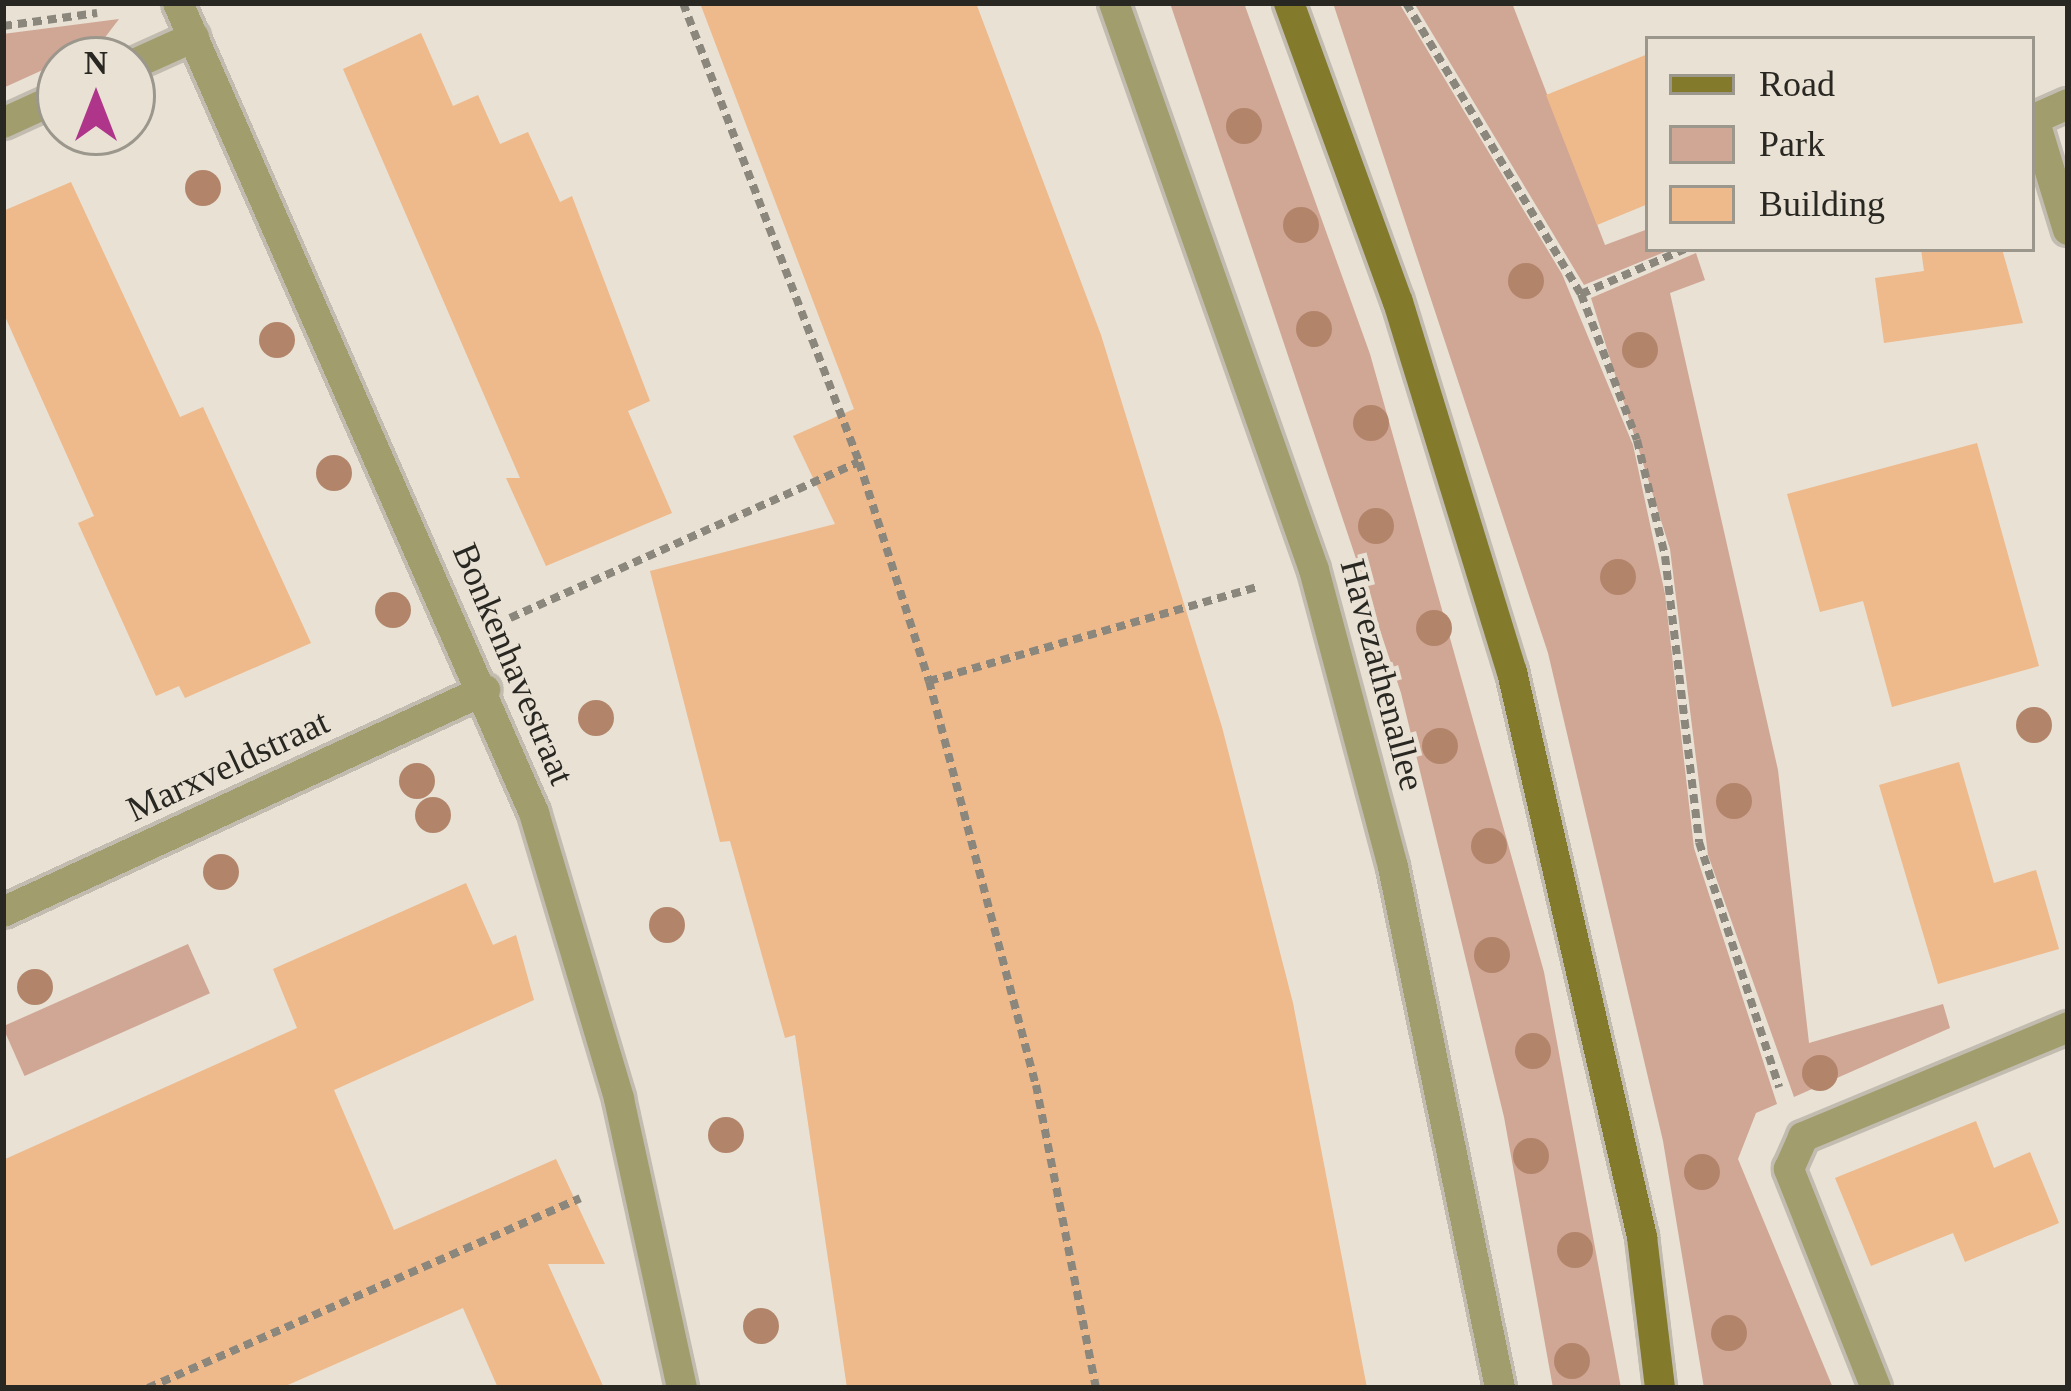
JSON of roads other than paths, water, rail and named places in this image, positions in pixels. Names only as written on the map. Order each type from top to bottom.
[{"type":"main road","points":[[1289,3],[1398,302],[1512,671],[1642,1237],[1660,1388]]},
{"type":"street","points":[[156,42],[184,15],[214,3]]},
{"type":"street","name":"Havezathenallee","points":[[1114,3],[1314,570],[1403,912],[1500,1388]]},
{"type":"street","name":"Bonkenhavestraat","points":[[184,15],[485,690],[578,951],[637,1173],[682,1388]]},
{"type":"street","points":[[2035,118],[2068,104]]},
{"type":"street","points":[[3,123],[36,108]]},
{"type":"street","points":[[2035,125],[2068,230]]},
{"type":"street","name":"Marxveldstraat","points":[[3,912],[485,690]]},
{"type":"street","points":[[1876,1388],[1790,1169],[1803,1137],[2068,1027]]}]
